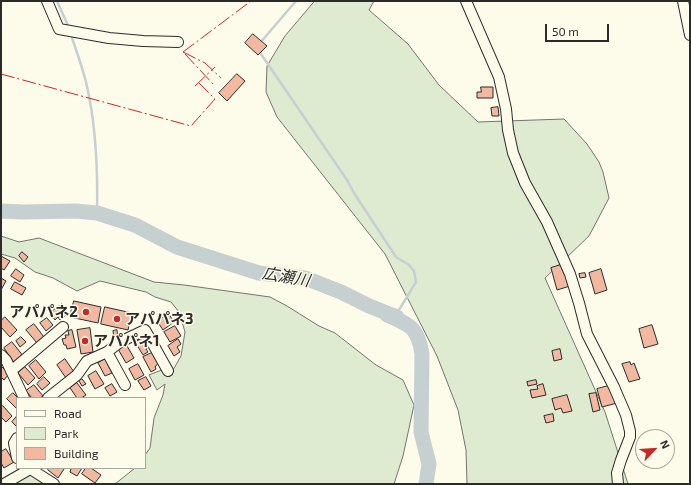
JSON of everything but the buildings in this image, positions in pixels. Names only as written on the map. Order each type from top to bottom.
[{"type":"street","points":[[47,1],[59,29],[109,38],[178,42]]},
{"type":"street","points":[[466,1],[499,77],[513,153],[525,183],[547,222],[570,274],[586,334],[614,386],[629,423],[630,437],[617,473],[618,484]]},
{"type":"street","points":[[683,1],[690,34]]},
{"type":"street","points":[[11,371],[63,327]]},
{"type":"street","points":[[49,397],[77,375],[87,361],[107,352],[120,342],[146,330],[168,371]]},
{"type":"street","points":[[107,352],[125,385]]},
{"type":"street","points":[[1,354],[6,360],[24,397]]},
{"type":"street","points":[[16,440],[14,443],[16,453]]},
{"type":"street","points":[[4,484],[27,469]]},
{"type":"street","points":[[31,469],[54,484]]},
{"type":"green space","points":[[315,1],[374,1],[369,10],[408,44],[439,85],[478,122],[564,119],[587,144],[599,162],[609,198],[589,236],[545,278],[605,412],[628,484],[467,484],[466,450],[458,410],[437,356],[385,254],[277,117],[266,92],[267,66],[285,36]]},
{"type":"green space","points":[[1,236],[19,242],[39,238],[154,282],[270,297],[319,326],[335,333],[376,365],[403,380],[414,405],[403,456],[394,484],[115,484],[134,469],[146,469],[146,454],[150,448],[154,418],[163,395],[165,384],[157,390],[149,375],[164,369],[169,377],[181,356],[185,332],[179,312],[171,302],[155,297],[146,292],[100,281],[77,291],[53,278],[35,272],[15,258],[1,254]]},
{"type":"green space","points":[[31,474],[48,484],[9,484]]},
{"type":"waterway","points":[[57,1],[69,28]]},
{"type":"waterway","points":[[260,43],[296,1]]},
{"type":"waterway","points":[[71,35],[84,76],[92,114],[97,163],[97,213]]},
{"type":"waterway","points":[[260,51],[347,180],[396,257],[409,265],[414,271],[416,282],[399,310],[397,317]]},
{"type":"waterway","name":"広瀬川","points":[[1,211],[76,211],[97,213],[135,225],[177,247],[259,273],[305,278],[397,317]]},
{"type":"waterway","name":"広瀬川","points":[[387,315],[412,328],[420,345],[422,354],[421,432],[429,464],[426,484]]},
{"type":"power","points":[[183,52],[251,1]]},
{"type":"power","points":[[183,52],[205,63],[221,78]]},
{"type":"power","points":[[185,54],[214,85]]},
{"type":"power","points":[[195,86],[215,67]]},
{"type":"power","points":[[1,74],[191,126],[215,99],[199,83]]},
{"type":"place","name":"アパパネ2","points":[[86,312]]},
{"type":"place","name":"アパパネ3","points":[[117,319]]},
{"type":"place","name":"アパパネ1","points":[[85,341]]}]
